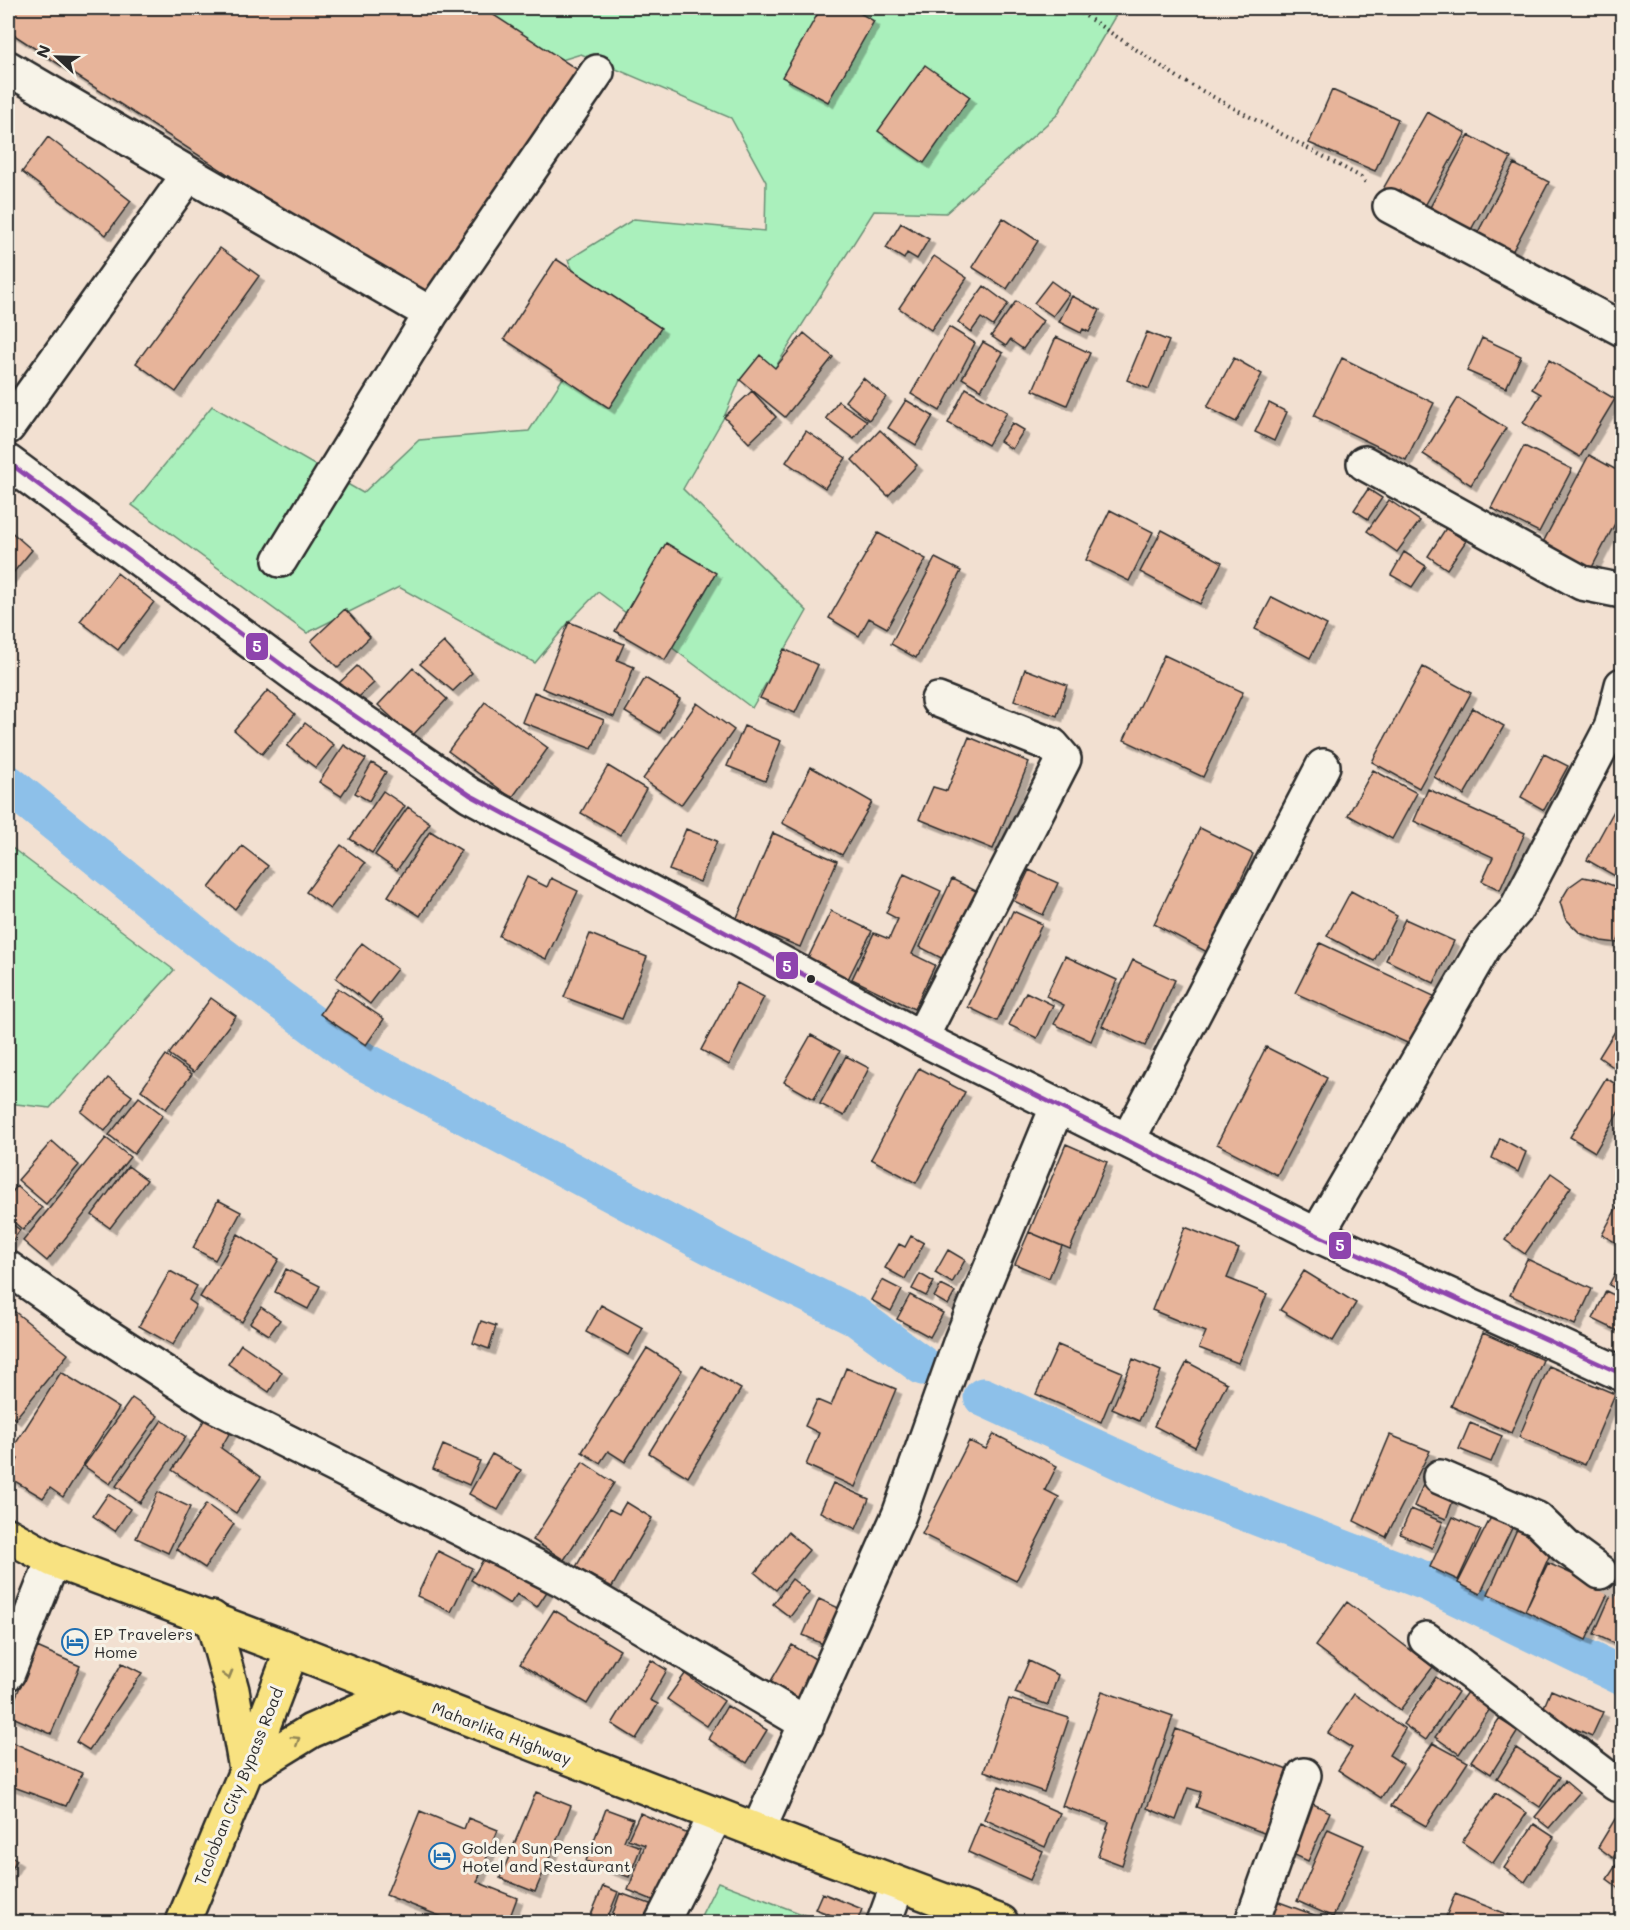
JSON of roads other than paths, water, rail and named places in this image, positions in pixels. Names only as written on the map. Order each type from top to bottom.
[{"type":"main road","name":"Maharlika Highway","points":[[8,1535],[53,1560],[212,1618],[398,1693],[1001,1923]]},
{"type":"main road","points":[[212,1618],[232,1690],[246,1771],[310,1731],[398,1693]]},
{"type":"main road","name":"Tacloban City Bypass Road","points":[[183,1923],[246,1771],[292,1650]]},
{"type":"street","points":[[8,68],[431,314]]},
{"type":"street","points":[[280,560],[431,314],[597,72]]},
{"type":"street","points":[[8,427],[189,174]]},
{"type":"street","points":[[1390,206],[1623,329]]},
{"type":"street","points":[[8,462],[297,676],[470,795],[921,1038],[1317,1235],[1623,1374]]},
{"type":"street","points":[[1364,463],[1582,583],[1623,591]]},
{"type":"street","points":[[1317,1235],[1485,945],[1515,911],[1611,728],[1623,685]]},
{"type":"street","points":[[921,1038],[1064,759],[1052,745],[938,700]]},
{"type":"street","points":[[1128,1140],[1323,766]]},
{"type":"street","points":[[758,1831],[899,1515],[961,1340],[1058,1105]]},
{"type":"street","points":[[8,1268],[75,1315],[214,1405],[561,1579],[807,1724]]},
{"type":"street","points":[[1440,1477],[1537,1519],[1566,1547],[1600,1572]]},
{"type":"street","points":[[8,1673],[53,1560]]},
{"type":"street","points":[[1426,1639],[1620,1781]]},
{"type":"street","points":[[1252,1923],[1304,1775]]},
{"type":"street","points":[[662,1923],[716,1815]]},
{"type":"street","points":[[884,1923],[898,1884]]},
{"type":"waterway","points":[[8,784],[199,939],[356,1057],[725,1253],[855,1316],[923,1366]]},
{"type":"waterway","points":[[983,1397],[1163,1480],[1428,1582],[1622,1676]]},
{"type":"tunnel","points":[[1600,1572],[1622,1584]]},
{"type":"place","name":"EP Travelers Home","points":[[75,1642]]},
{"type":"place","name":"Golden Sun Pension Hotel and Restaurant","points":[[442,1856]]}]
